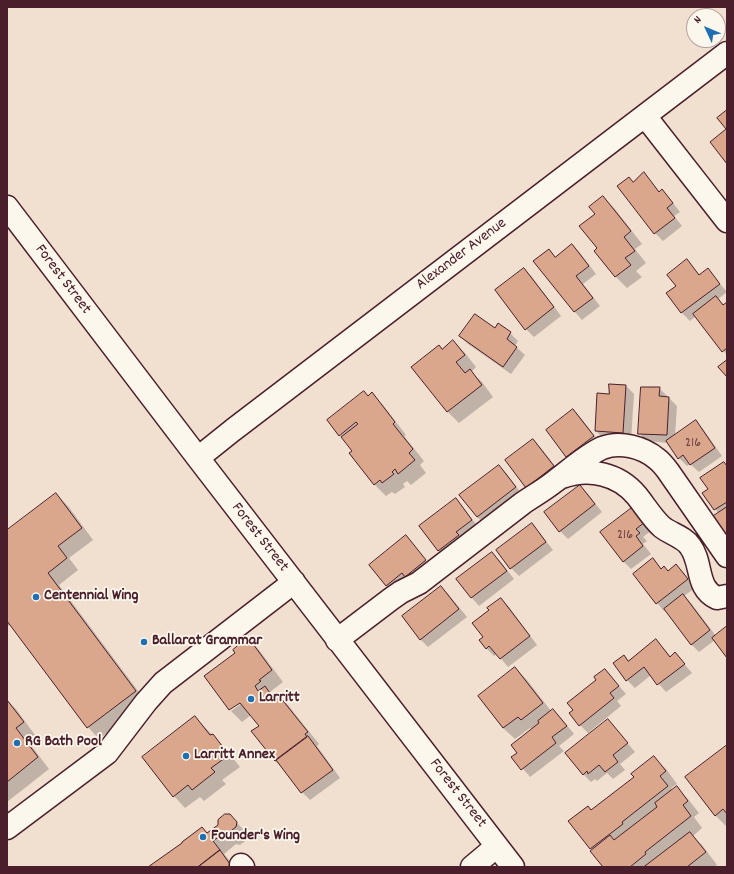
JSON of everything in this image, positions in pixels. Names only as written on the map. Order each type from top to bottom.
[{"type":"street","name":"Alexander Avenue","points":[[198,458],[727,53]]},
{"type":"street","points":[[645,116],[727,221]]},
{"type":"street","name":"Forest Street","points":[[7,207],[337,640],[513,867]]},
{"type":"street","points":[[337,640],[397,595],[419,583],[523,503],[541,492],[582,460],[602,448],[620,445],[640,449],[657,459],[668,471],[727,556]]},
{"type":"street","points":[[557,480],[569,475],[587,472],[610,475],[623,483],[636,494],[662,527],[686,541],[690,545],[696,557],[701,581],[706,591],[711,596],[717,598],[727,596]]},
{"type":"street","points":[[7,828],[107,753],[146,702],[163,683],[294,582]]},
{"type":"street","points":[[472,867],[497,846]]},
{"type":"building","points":[[727,110],[727,164],[710,142],[726,129],[717,118]]},
{"type":"building","points":[[644,172],[659,192],[662,189],[673,203],[667,208],[675,218],[654,234],[617,186],[629,177],[633,182]]},
{"type":"building","points":[[603,196],[631,231],[624,237],[635,251],[625,258],[631,265],[615,277],[594,251],[597,248],[579,226],[595,214],[589,207]]},
{"type":"building","points":[[572,244],[589,266],[576,276],[593,298],[574,312],[533,261],[549,249],[555,257]]},
{"type":"building","points":[[687,259],[699,275],[708,268],[720,284],[681,313],[666,293],[676,286],[667,275]]},
{"type":"building","points":[[524,268],[554,307],[525,330],[495,290]]},
{"type":"building","points":[[716,296],[723,305],[727,302],[727,348],[722,352],[693,314]]},
{"type":"building","points":[[475,314],[495,328],[498,323],[511,332],[507,339],[517,347],[503,367],[459,336]]},
{"type":"building","points":[[453,340],[465,355],[456,362],[465,373],[470,369],[482,385],[447,412],[411,367],[439,345],[442,349]]},
{"type":"building","points":[[727,360],[727,377],[718,367]]},
{"type":"building","points":[[609,384],[626,385],[623,433],[595,431],[597,393],[609,394]]},
{"type":"building","points":[[641,387],[660,387],[659,396],[669,397],[667,435],[638,434]]},
{"type":"building","points":[[364,391],[368,396],[372,392],[395,422],[393,424],[413,449],[409,453],[415,460],[398,474],[395,469],[392,472],[394,474],[382,483],[380,480],[374,485],[349,453],[352,451],[341,437],[358,424],[356,422],[339,436],[327,420]]},
{"type":"building","points":[[573,409],[594,436],[566,457],[546,430]]},
{"type":"building","points":[[696,420],[715,448],[690,465],[683,455],[678,459],[666,441]]},
{"type":"building","points":[[533,439],[554,466],[526,488],[505,460]]},
{"type":"building","points":[[724,462],[727,466],[727,502],[714,510],[702,493],[708,489],[700,478]]},
{"type":"building","points":[[499,465],[516,487],[477,517],[459,495]]},
{"type":"building","points":[[580,485],[595,504],[559,532],[544,512]]},
{"type":"building","name":"Centennial Wing","points":[[56,493],[82,528],[58,546],[67,558],[48,573],[136,691],[87,728],[7,621],[7,530]]},
{"type":"building","points":[[456,498],[472,520],[456,532],[459,535],[438,551],[419,526]]},
{"type":"building","points":[[633,507],[645,522],[636,529],[640,533],[636,536],[643,546],[623,562],[600,532]]},
{"type":"building","points":[[727,507],[727,535],[725,536],[712,517]]},
{"type":"building","points":[[532,523],[546,542],[510,569],[496,550]]},
{"type":"building","points":[[406,535],[426,560],[405,577],[402,573],[386,586],[369,565]]},
{"type":"building","points":[[492,552],[507,571],[471,598],[456,579]]},
{"type":"building","points":[[653,558],[661,569],[664,566],[668,571],[676,564],[688,579],[656,604],[633,574]]},
{"type":"building","points":[[441,586],[459,609],[420,640],[402,616]]},
{"type":"building","points":[[683,594],[710,630],[691,645],[664,609]]},
{"type":"building","points":[[501,598],[530,636],[500,659],[489,646],[486,649],[479,640],[483,637],[472,623],[489,610],[487,608]]},
{"type":"building","points":[[727,626],[727,658],[712,638]]},
{"type":"building","name":"Larritt","points":[[248,637],[272,670],[259,680],[261,681],[255,686],[258,691],[265,686],[272,696],[276,692],[308,732],[305,734],[307,737],[275,761],[251,731],[259,726],[240,703],[229,710],[204,676],[235,653],[233,650]]},
{"type":"building","points":[[656,639],[670,657],[675,652],[685,664],[657,685],[644,667],[626,681],[613,663],[624,655],[628,661]]},
{"type":"building","points":[[515,667],[543,703],[521,720],[518,717],[503,728],[478,696]]},
{"type":"building","points":[[605,669],[619,686],[610,693],[614,698],[579,726],[569,713],[573,710],[567,703],[596,680],[594,677]]},
{"type":"building","name":"RG Bath Pool","points":[[7,700],[24,722],[16,728],[38,757],[7,782]]},
{"type":"building","points":[[553,709],[567,726],[552,737],[556,743],[521,770],[511,757],[517,753],[511,745],[539,723],[538,721]]},
{"type":"building","name":"Larritt Annex","points":[[195,716],[210,735],[213,734],[229,755],[211,768],[215,772],[192,790],[188,785],[173,797],[142,757]]},
{"type":"building","points":[[608,719],[628,743],[613,755],[618,762],[605,772],[599,765],[588,774],[587,771],[583,775],[565,753]]},
{"type":"building","name":"Larritt","points":[[308,736],[333,770],[301,793],[276,760]]},
{"type":"building","points":[[727,745],[727,814],[723,809],[715,816],[685,777]]},
{"type":"building","points":[[654,756],[666,771],[660,776],[668,786],[622,822],[623,824],[590,849],[568,821],[588,806],[591,810],[634,777],[631,774]]},
{"type":"building","points":[[677,786],[688,801],[683,805],[691,816],[645,852],[646,854],[630,867],[603,867],[590,851],[610,835],[614,840],[657,807],[655,803]]},
{"type":"building","name":"Founder's Wing","points":[[225,814],[230,814],[237,822],[236,827],[213,841],[220,850],[198,867],[148,867],[202,827],[207,833],[218,825],[218,820]]},
{"type":"building","points":[[690,832],[706,852],[687,867],[644,867]]},
{"type":"building","points":[[220,850],[232,867],[198,867]]},
{"type":"place","name":"Centennial Wing","points":[[36,597]]},
{"type":"place","name":"Ballarat Grammar","points":[[144,642]]},
{"type":"place","name":"Larritt","points":[[251,699]]},
{"type":"place","name":"RG Bath Pool","points":[[17,743]]},
{"type":"place","name":"Larritt Annex","points":[[186,756]]},
{"type":"place","name":"Founder's Wing","points":[[203,837]]}]
